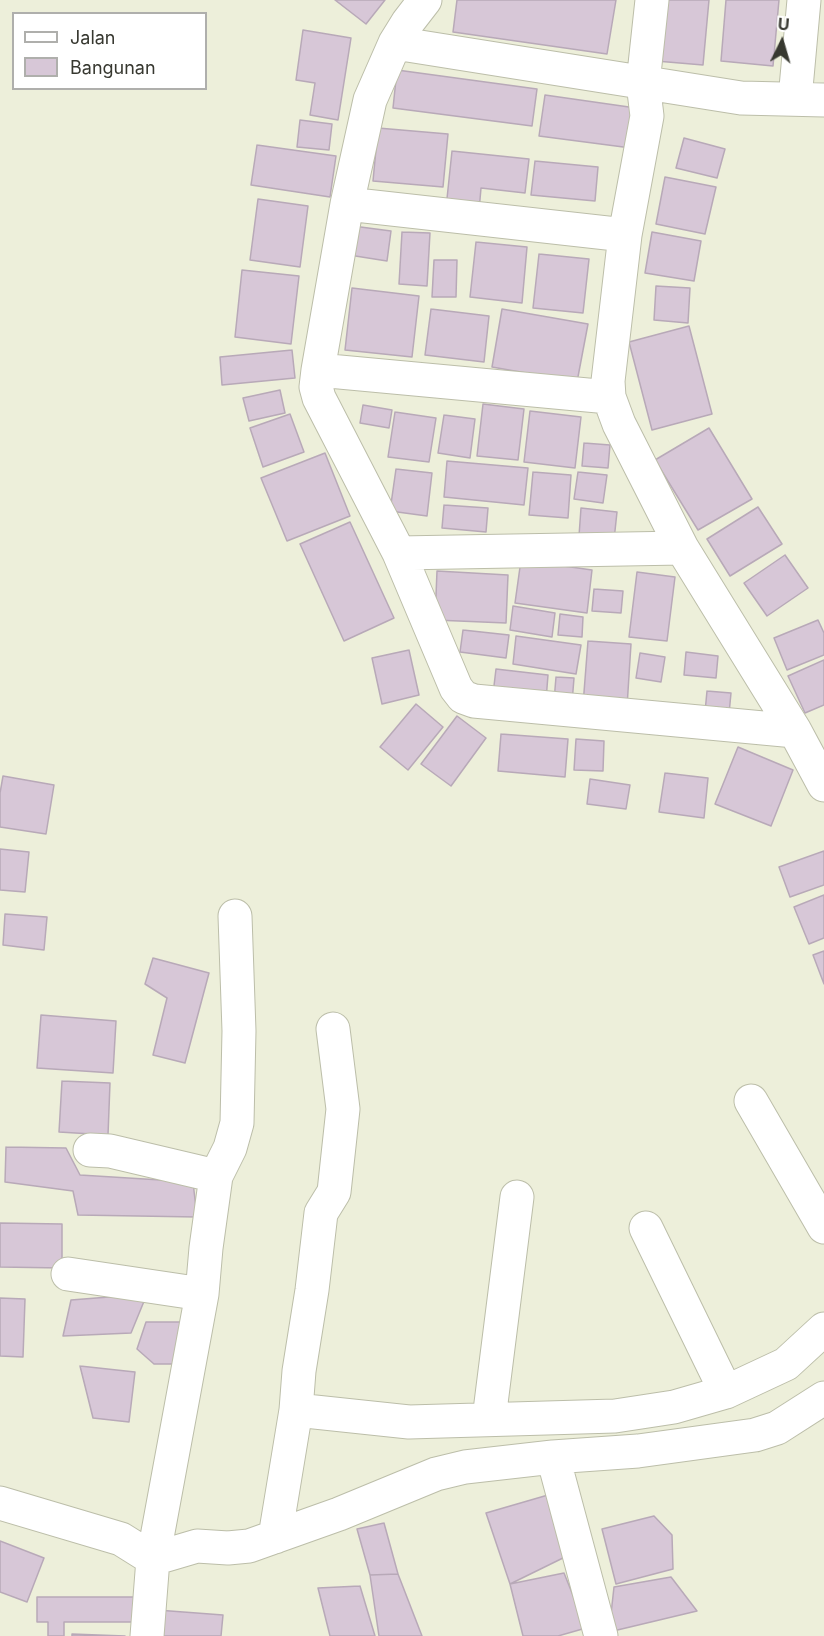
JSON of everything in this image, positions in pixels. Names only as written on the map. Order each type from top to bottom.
[{"type":"street","points":[[425,0],[395,43],[370,100],[347,204],[316,387],[319,398],[399,553],[456,688],[463,697],[474,701],[795,731]]},
{"type":"street","points":[[652,0],[643,83],[647,116],[625,235],[608,381],[609,397],[619,424],[682,548],[795,731],[824,784]]},
{"type":"street","points":[[395,43],[741,98],[809,99],[804,0]]},
{"type":"street","points":[[347,204],[625,235]]},
{"type":"street","points":[[318,370],[609,397]]},
{"type":"street","points":[[399,553],[682,548]]},
{"type":"street","points":[[147,1636],[153,1559],[202,1294],[216,1176],[230,1148],[237,1123],[239,1031],[235,916]]},
{"type":"street","points":[[275,1537],[296,1410],[299,1371],[321,1214],[334,1192],[343,1109],[333,1029]]},
{"type":"street","points":[[751,1101],[824,1227]]},
{"type":"street","points":[[90,1150],[110,1151],[216,1176]]},
{"type":"street","points":[[489,1419],[517,1197]]},
{"type":"street","points":[[646,1228],[726,1392]]},
{"type":"street","points":[[68,1274],[202,1294]]},
{"type":"street","points":[[296,1410],[409,1422],[615,1416],[674,1407],[726,1392],[786,1364],[824,1329]]},
{"type":"street","points":[[0,1503],[122,1539],[153,1559],[197,1546],[228,1548],[249,1546],[339,1514],[436,1474],[465,1467],[553,1457],[638,1451],[755,1435],[777,1428],[824,1398]]},
{"type":"street","points":[[553,1457],[601,1636]]},
{"type":"building","points":[[335,0],[385,0],[366,24]]},
{"type":"building","points":[[457,0],[616,0],[607,54],[453,32]]},
{"type":"building","points":[[661,0],[709,0],[703,65],[656,61]]},
{"type":"building","points":[[726,0],[779,0],[773,66],[721,61]]},
{"type":"building","points":[[303,30],[351,38],[338,120],[310,115],[315,83],[296,80]]},
{"type":"building","points":[[397,70],[537,89],[532,126],[393,108]]},
{"type":"building","points":[[545,95],[636,108],[631,148],[539,136]]},
{"type":"building","points":[[300,120],[332,124],[329,150],[297,147]]},
{"type":"building","points":[[378,128],[448,134],[443,187],[373,181]]},
{"type":"building","points":[[684,138],[725,149],[717,178],[676,168]]},
{"type":"building","points":[[257,145],[336,156],[330,197],[251,185]]},
{"type":"building","points":[[452,151],[529,159],[525,193],[481,188],[479,211],[446,208]]},
{"type":"building","points":[[535,161],[598,167],[595,201],[531,195]]},
{"type":"building","points":[[665,177],[716,187],[705,234],[656,224]]},
{"type":"building","points":[[258,199],[308,206],[300,267],[250,260]]},
{"type":"building","points":[[353,226],[391,231],[387,261],[349,255]]},
{"type":"building","points":[[402,232],[430,233],[427,286],[399,284]]},
{"type":"building","points":[[652,232],[701,241],[694,281],[645,273]]},
{"type":"building","points":[[476,242],[527,247],[522,303],[470,297]]},
{"type":"building","points":[[539,254],[589,259],[583,313],[533,308]]},
{"type":"building","points":[[434,260],[457,260],[456,297],[432,297]]},
{"type":"building","points":[[242,270],[299,276],[291,344],[235,337]]},
{"type":"building","points":[[656,286],[690,288],[688,323],[654,320]]},
{"type":"building","points":[[352,288],[419,296],[412,357],[345,350]]},
{"type":"building","points":[[431,309],[489,316],[484,362],[425,355]]},
{"type":"building","points":[[502,309],[588,324],[577,382],[492,367]]},
{"type":"building","points":[[689,326],[712,414],[652,430],[629,342]]},
{"type":"building","points":[[292,350],[295,378],[222,385],[220,357]]},
{"type":"building","points":[[280,390],[285,413],[249,421],[243,398]]},
{"type":"building","points":[[483,404],[524,409],[518,460],[477,456]]},
{"type":"building","points":[[363,405],[392,410],[389,428],[360,423]]},
{"type":"building","points":[[530,411],[581,417],[575,468],[524,462]]},
{"type":"building","points":[[395,412],[436,418],[429,462],[388,457]]},
{"type":"building","points":[[290,414],[304,452],[263,467],[250,428]]},
{"type":"building","points":[[444,415],[475,419],[470,458],[438,453]]},
{"type":"building","points":[[709,428],[752,499],[698,530],[655,460]]},
{"type":"building","points":[[584,443],[610,445],[608,468],[582,466]]},
{"type":"building","points":[[325,453],[350,516],[287,541],[261,478]]},
{"type":"building","points":[[447,461],[528,468],[524,505],[444,497]]},
{"type":"building","points":[[396,469],[432,473],[427,516],[390,511]]},
{"type":"building","points":[[533,472],[571,475],[568,518],[529,515]]},
{"type":"building","points":[[578,472],[607,475],[603,503],[574,499]]},
{"type":"building","points":[[444,505],[488,508],[486,532],[442,528]]},
{"type":"building","points":[[758,507],[782,544],[730,576],[707,539]]},
{"type":"building","points":[[581,508],[617,512],[614,540],[579,536]]},
{"type":"building","points":[[350,522],[394,618],[344,641],[300,544]]},
{"type":"building","points":[[785,555],[808,588],[767,616],[744,583]]},
{"type":"building","points":[[521,560],[592,570],[587,613],[515,603]]},
{"type":"building","points":[[437,571],[508,575],[506,623],[435,620]]},
{"type":"building","points":[[637,572],[675,577],[667,641],[629,637]]},
{"type":"building","points":[[594,589],[623,591],[621,613],[592,611]]},
{"type":"building","points":[[513,606],[555,613],[552,637],[510,630]]},
{"type":"building","points":[[560,614],[583,617],[582,637],[558,635]]},
{"type":"building","points":[[818,620],[824,633],[824,655],[787,670],[774,638]]},
{"type":"building","points":[[463,630],[509,635],[506,658],[460,652]]},
{"type":"building","points":[[516,636],[581,645],[576,674],[513,664]]},
{"type":"building","points":[[588,641],[631,644],[627,707],[583,705]]},
{"type":"building","points":[[409,650],[419,695],[382,704],[372,658]]},
{"type":"building","points":[[686,652],[718,656],[716,678],[684,675]]},
{"type":"building","points":[[640,653],[665,657],[661,682],[636,678]]},
{"type":"building","points":[[824,660],[824,705],[805,713],[788,676]]},
{"type":"building","points":[[496,669],[548,675],[546,700],[493,694]]},
{"type":"building","points":[[556,677],[574,678],[572,703],[554,701]]},
{"type":"building","points":[[707,691],[731,693],[729,714],[705,712]]},
{"type":"building","points":[[416,704],[443,727],[408,770],[380,747]]},
{"type":"building","points":[[457,716],[486,738],[451,786],[421,764]]},
{"type":"building","points":[[501,734],[568,739],[565,777],[498,771]]},
{"type":"building","points":[[576,739],[604,741],[603,771],[574,770]]},
{"type":"building","points":[[738,747],[793,770],[771,826],[715,804]]},
{"type":"building","points":[[665,773],[708,778],[704,818],[659,812]]},
{"type":"building","points":[[3,776],[54,785],[46,834],[0,827],[0,793]]},
{"type":"building","points":[[590,779],[630,785],[626,809],[587,804]]},
{"type":"building","points":[[0,849],[29,852],[25,892],[0,890]]},
{"type":"building","points":[[824,851],[824,885],[790,897],[779,867]]},
{"type":"building","points":[[824,895],[824,938],[809,944],[794,907]]},
{"type":"building","points":[[5,914],[47,917],[44,950],[3,945]]},
{"type":"building","points":[[824,951],[824,984],[813,955]]},
{"type":"building","points":[[153,958],[209,973],[185,1063],[153,1055],[167,998],[145,984]]},
{"type":"building","points":[[41,1015],[116,1021],[113,1073],[37,1068]]},
{"type":"building","points":[[62,1081],[110,1083],[108,1135],[59,1132]]},
{"type":"building","points":[[6,1147],[66,1148],[80,1175],[193,1182],[197,1217],[78,1215],[73,1191],[5,1182]]},
{"type":"building","points":[[0,1223],[62,1224],[62,1268],[0,1267]]},
{"type":"building","points":[[147,1294],[131,1333],[63,1336],[71,1300]]},
{"type":"building","points":[[0,1298],[25,1299],[23,1357],[0,1356]]},
{"type":"building","points":[[146,1322],[182,1322],[182,1364],[154,1364],[137,1349]]},
{"type":"building","points":[[80,1366],[135,1372],[129,1422],[93,1418]]},
{"type":"building","points":[[548,1495],[565,1557],[510,1584],[486,1513]]},
{"type":"building","points":[[654,1516],[672,1535],[673,1569],[616,1584],[602,1529]]},
{"type":"building","points":[[384,1523],[398,1574],[370,1575],[357,1529]]},
{"type":"building","points":[[0,1541],[44,1558],[27,1602],[0,1592]]},
{"type":"building","points":[[564,1573],[586,1628],[558,1636],[523,1636],[510,1584]]},
{"type":"building","points":[[398,1574],[422,1636],[379,1636],[370,1575]]},
{"type":"building","points":[[671,1577],[697,1611],[609,1632],[614,1587]]},
{"type":"building","points":[[360,1586],[375,1636],[330,1636],[318,1588]]},
{"type":"building","points":[[37,1597],[137,1597],[137,1622],[64,1622],[64,1636],[48,1636],[48,1622],[37,1622]]},
{"type":"building","points":[[157,1610],[223,1615],[221,1636],[155,1636]]},
{"type":"building","points":[[72,1634],[125,1636],[72,1636]]}]
